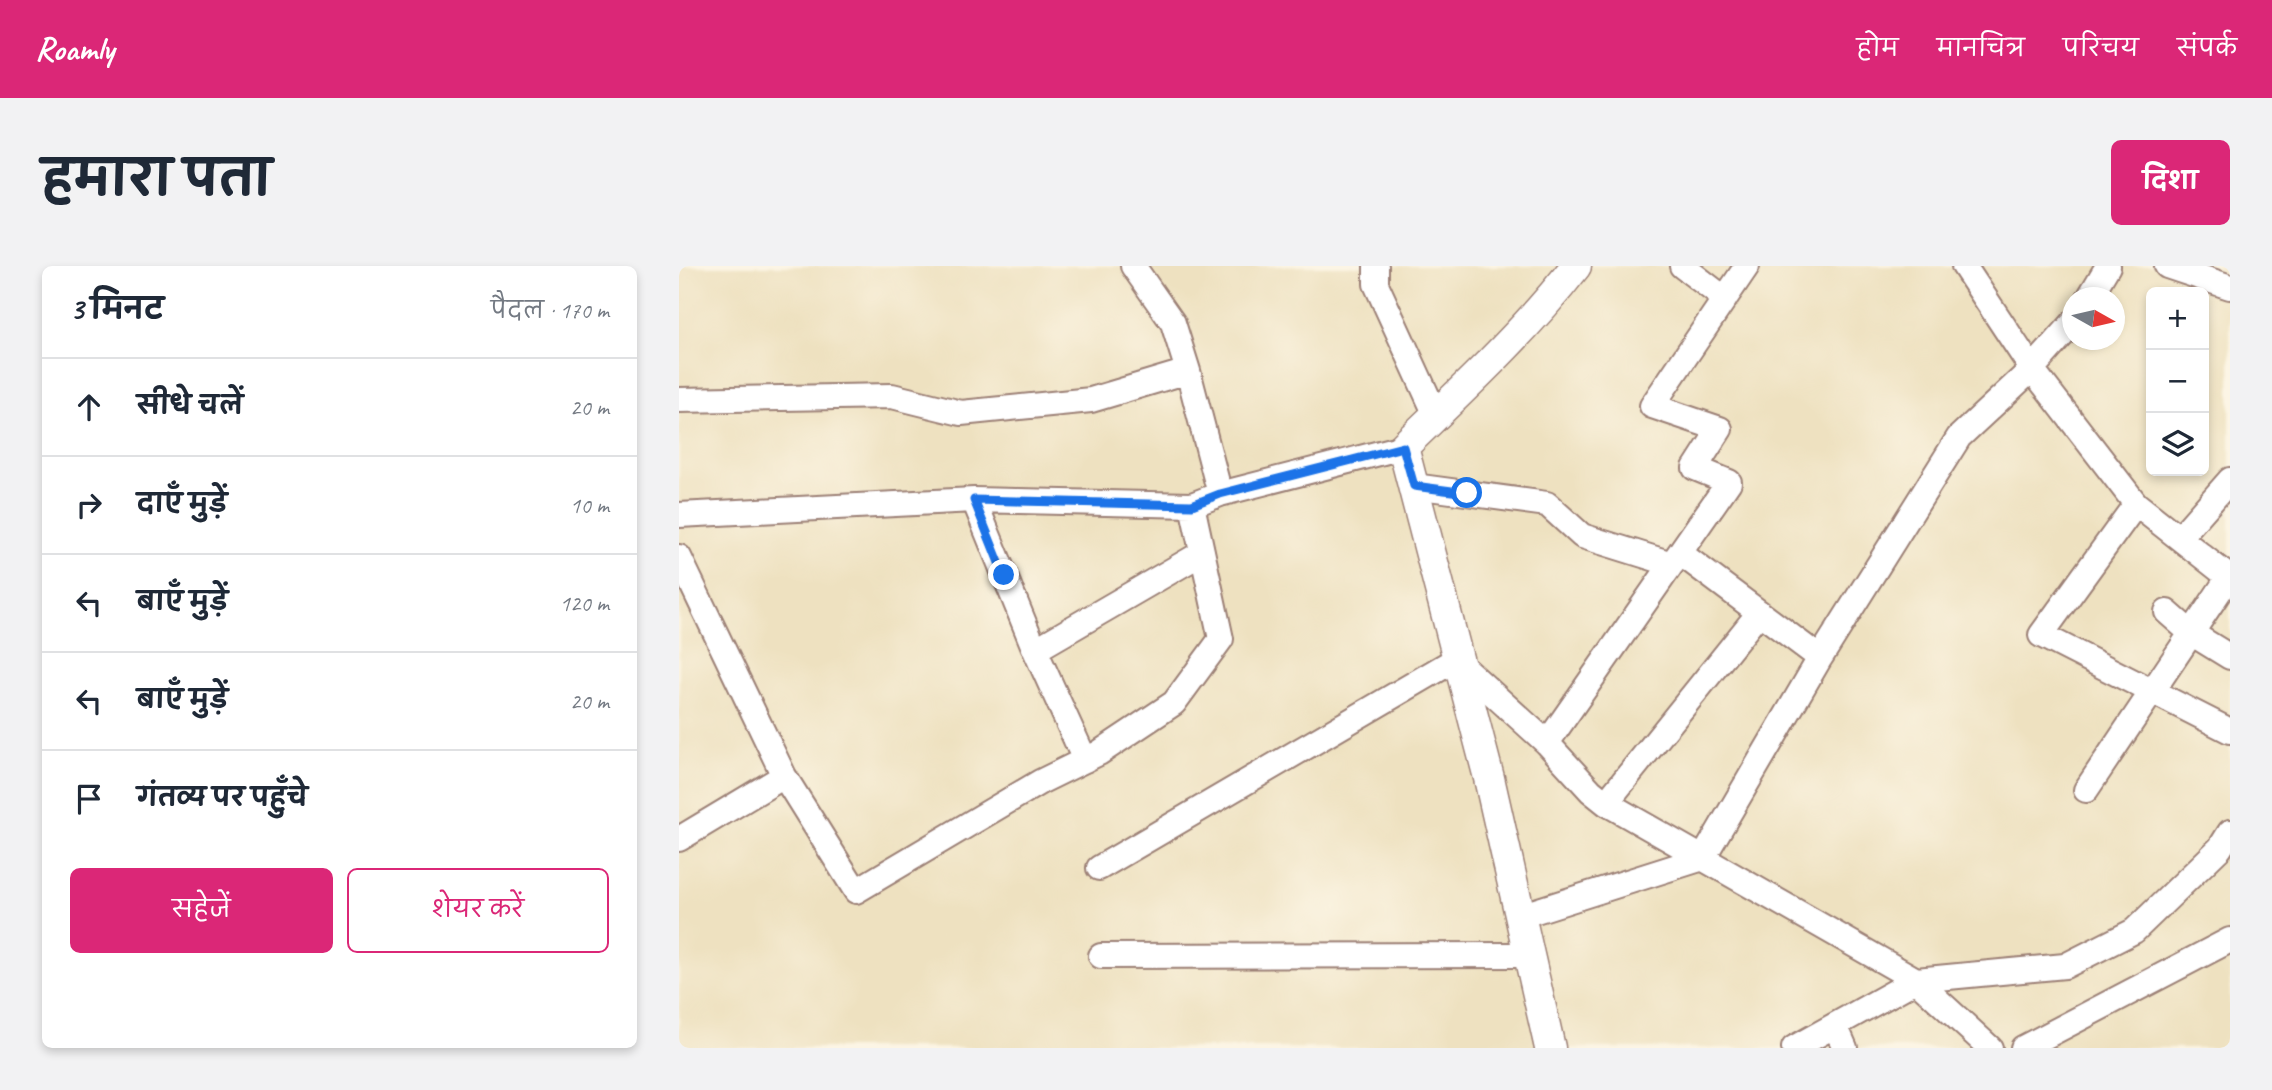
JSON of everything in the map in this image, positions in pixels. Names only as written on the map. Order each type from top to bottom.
[{"type":"street","points":[[1133,266],[1173,323],[1220,494]]},
{"type":"street","points":[[1376,266],[1377,284],[1436,415]]},
{"type":"street","points":[[679,515],[974,500],[1192,505],[1220,494],[1403,447],[1548,302],[1576,266]]},
{"type":"street","points":[[1682,266],[1725,299]]},
{"type":"street","points":[[1547,743],[1729,482],[1695,468],[1720,429],[1652,406],[1747,266]]},
{"type":"street","points":[[1964,266],[2032,369],[2136,503],[2229,577],[2086,790]]},
{"type":"street","points":[[2096,287],[2108,266]]},
{"type":"street","points":[[2167,266],[2230,286]]},
{"type":"street","points":[[1520,916],[1703,858],[1821,658],[1959,437],[2032,369],[2062,335]]},
{"type":"street","points":[[679,400],[893,396],[961,413],[1091,400],[1188,371]]},
{"type":"street","points":[[1403,447],[1489,778],[1550,1048]]},
{"type":"street","points":[[2179,538],[2230,481]]},
{"type":"street","points":[[1414,486],[1547,504],[1582,536],[1676,559],[1759,613],[1821,658]]},
{"type":"street","points":[[974,500],[1035,650],[1085,760]]},
{"type":"street","points":[[2136,503],[2041,635],[2230,731]]},
{"type":"street","points":[[679,557],[784,776],[856,891],[1040,782],[1085,760],[1174,703],[1221,639],[1192,505]]},
{"type":"street","points":[[1035,650],[1202,553]]},
{"type":"street","points":[[2167,612],[2191,633],[2230,657]]},
{"type":"street","points":[[1607,803],[1759,613]]},
{"type":"street","points":[[1458,661],[1547,743],[1591,791],[1607,803],[1916,980],[1990,1048]]},
{"type":"street","points":[[1099,868],[1458,661]]},
{"type":"street","points":[[679,839],[784,776]]},
{"type":"street","points":[[1794,1048],[1916,980],[2064,966],[2134,931],[2220,848],[2230,832]]},
{"type":"street","points":[[2023,1048],[2230,940]]},
{"type":"street","points":[[1101,956],[1529,955]]},
{"type":"street","points":[[1835,1025],[1845,1048]]},
{"type":"route","points":[[1004,575],[974,500],[1192,505],[1220,494],[1403,447],[1414,486],[1467,493]]}]
